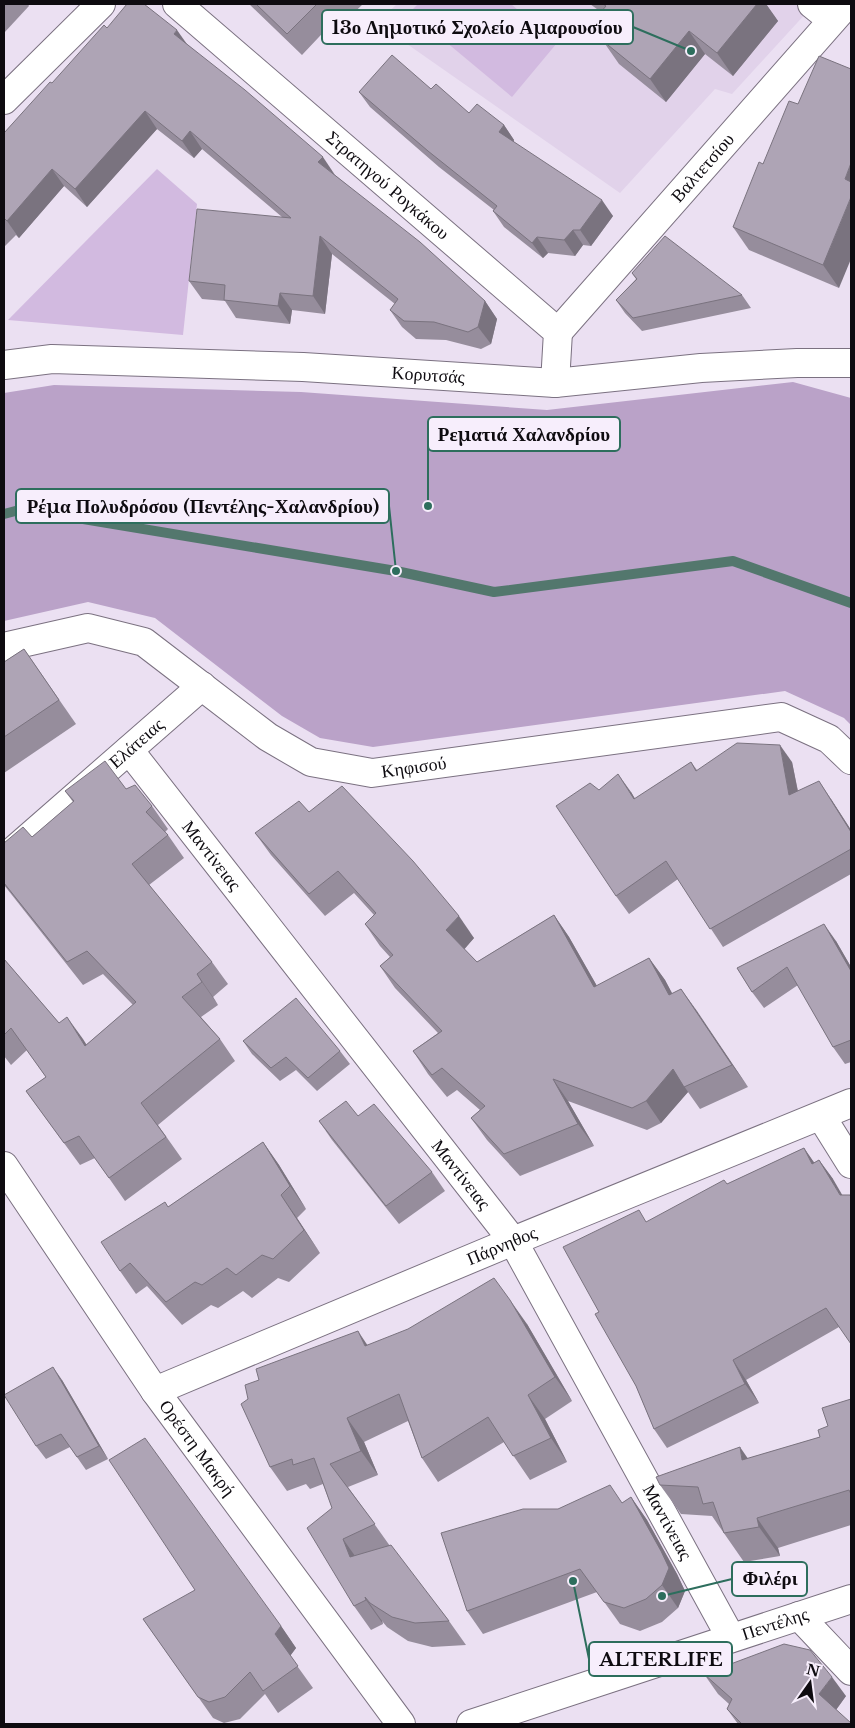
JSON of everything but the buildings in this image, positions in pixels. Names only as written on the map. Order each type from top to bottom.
[{"type":"street","points":[[4,100],[101,4]]},
{"type":"street","name":"Στρατηγού Ρογκάκου","points":[[177,4],[558,332]]},
{"type":"street","name":"Βαλτετσίου","points":[[558,332],[831,9]]},
{"type":"street","points":[[555,383],[558,332]]},
{"type":"street","name":"Κορυτσάς","points":[[4,366],[52,359],[283,366],[555,383],[701,368],[797,363],[851,363]]},
{"type":"street","name":"Κηφισού","points":[[4,647],[88,628],[144,642],[268,737],[311,762],[372,773],[781,717],[829,739],[851,760]]},
{"type":"street","name":"Ελάτειας","points":[[4,859],[202,686]]},
{"type":"street","name":"Μαντίνειας","points":[[129,750],[513,1241],[731,1638]]},
{"type":"street","name":"Πάρνηθος","points":[[155,1391],[513,1241],[851,1103]]},
{"type":"street","points":[[821,1116],[851,1164]]},
{"type":"street","name":"Ορέστη Μακρή","points":[[4,1166],[155,1391],[401,1724]]},
{"type":"street","name":"Πεντέλης","points":[[471,1724],[851,1599]]},
{"type":"street","points":[[799,1616],[851,1671]]},
{"type":"shaded area","points":[[397,4],[799,4],[808,11],[732,94],[715,89],[620,193],[377,23]]},
{"type":"shaded area","points":[[418,4],[511,4],[557,43],[512,97],[410,12]]},
{"type":"shaded area","points":[[157,169],[197,204],[183,335],[8,320]]},
{"type":"shaded area","points":[[793,382],[851,398],[851,725],[844,718],[785,691],[373,747],[320,738],[282,716],[155,618],[88,602],[4,621],[4,393],[54,385],[301,392],[547,410]]},
{"type":"waterway","points":[[4,514],[23,509],[396,571],[494,592],[733,561],[851,603]]},
{"type":"place","name":"13ο Δημοτικό Σχολείο Αμαρουσίου","points":[[691,51]]},
{"type":"place","name":"Ρεματιά Χαλανδρίου","points":[[428,506]]},
{"type":"place","name":"Ρέμα Πολυδρόσου (Πεντέλης-Χαλανδρίου)","points":[[396,571]]},
{"type":"place","name":"ALTERLIFE","points":[[573,1581]]},
{"type":"place","name":"Φιλέρι","points":[[662,1596]]}]
